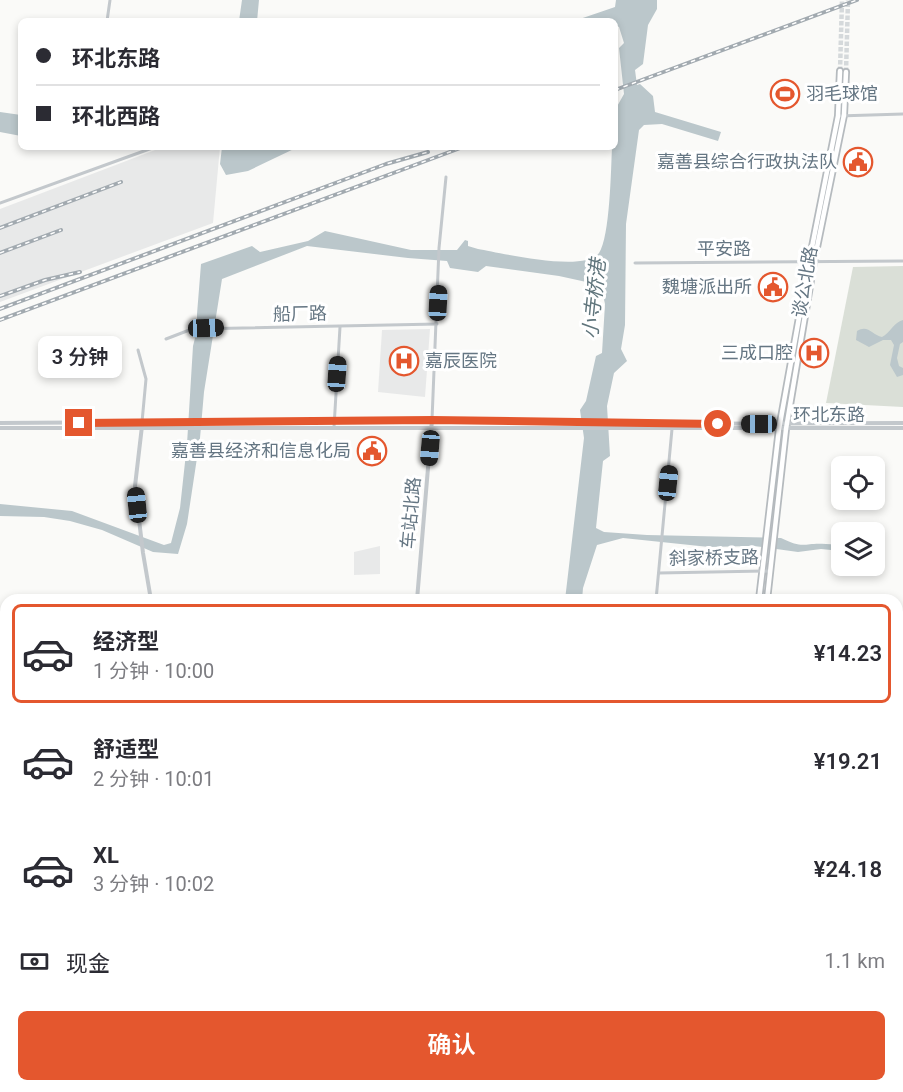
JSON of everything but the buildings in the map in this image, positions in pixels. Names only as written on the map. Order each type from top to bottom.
[{"type":"main road","name":"谈公北路","points":[[760,594],[780,426],[841,115],[843,72]]},
{"type":"main road","name":"谈公北路","points":[[767,594],[786,426],[811,262]]},
{"type":"street","points":[[108,18],[111,0]]},
{"type":"street","points":[[841,115],[903,114]]},
{"type":"street","points":[[0,203],[147,150]]},
{"type":"street","name":"车站北路","points":[[418,594],[432,428],[439,248],[447,177]]},
{"type":"street","name":"平安路","points":[[635,263],[903,261]]},
{"type":"street","name":"船厂路","points":[[166,339],[192,329],[437,324]]},
{"type":"street","points":[[334,427],[340,327]]},
{"type":"street","points":[[138,350],[146,379],[135,486],[150,594]]},
{"type":"street","name":"环北东路","points":[[208,425],[432,420],[619,426],[903,428]]},
{"type":"street","points":[[0,423],[142,425]]},
{"type":"street","name":"环北东路","points":[[786,426],[903,423]]},
{"type":"street","points":[[0,428],[208,425]]},
{"type":"street","name":"环北东路","points":[[208,425],[432,428],[571,425]]},
{"type":"street","points":[[657,594],[673,426]]},
{"type":"street","name":"斜家桥支路","points":[[659,573],[770,571]]},
{"type":"shaded area","points":[[242,0],[259,0],[257,18],[239,18]]},
{"type":"shaded area","points":[[616,0],[657,0],[657,9],[648,25],[643,64],[635,70],[637,85],[640,84],[653,96],[655,112],[721,132],[718,141],[662,124],[644,125],[639,130],[626,224],[625,325],[621,349],[627,361],[614,373],[607,406],[610,456],[603,461],[596,528],[604,532],[647,535],[781,538],[800,545],[831,544],[831,550],[798,552],[754,546],[709,547],[623,538],[597,545],[582,594],[566,594],[584,438],[580,410],[586,401],[596,356],[602,353],[605,304],[602,291],[591,283],[559,276],[486,266],[478,272],[450,268],[447,261],[307,246],[222,279],[204,392],[200,438],[187,524],[178,554],[153,552],[102,530],[70,521],[44,517],[0,516],[0,504],[72,511],[164,545],[171,543],[180,508],[187,444],[201,264],[252,246],[260,252],[308,241],[325,231],[411,250],[457,250],[465,240],[468,241],[468,246],[478,249],[561,262],[591,259],[599,253],[603,245],[608,218],[612,150],[618,150],[618,105],[624,94],[619,48],[624,43],[618,26],[618,18],[583,18],[615,7]]},
{"type":"shaded area","points":[[0,112],[18,115],[18,135],[0,132]]},
{"type":"shaded area","points":[[155,150],[220,150],[213,223],[0,302],[0,209]]},
{"type":"shaded area","points":[[222,150],[292,150],[248,171],[226,175],[220,164]]},
{"type":"shaded area","points":[[903,266],[903,407],[826,403],[853,267]]},
{"type":"shaded area","points":[[903,320],[903,342],[900,344],[897,358],[899,366],[903,368],[903,375],[897,377],[890,365],[894,345],[891,340],[883,340],[869,347],[856,340],[857,331],[861,329],[867,329],[882,337]]},
{"type":"shaded area","name":"嘉辰医院","points":[[430,329],[425,397],[378,392],[382,330]]},
{"type":"shaded area","points":[[380,546],[380,574],[354,575],[354,552]]},
{"type":"tunnel","points":[[840,71],[842,0]]},
{"type":"tunnel","points":[[846,72],[848,0]]},
{"type":"railway","points":[[618,89],[857,0]]},
{"type":"railway","points":[[0,320],[455,150]]},
{"type":"railway","points":[[0,309],[386,164],[428,152]]},
{"type":"railway","points":[[0,228],[121,182]]},
{"type":"railway","points":[[0,253],[61,230]]},
{"type":"railway","points":[[0,296],[45,280],[80,272]]},
{"type":"place","name":"羽毛球馆","points":[[785,94]]},
{"type":"place","name":"嘉善县综合行政执法队","points":[[858,162]]},
{"type":"place","name":"魏塘派出所","points":[[773,287]]},
{"type":"place","name":"三成口腔","points":[[814,353]]},
{"type":"place","name":"嘉辰医院","points":[[404,361]]},
{"type":"place","name":"嘉善县经济和信息化局","points":[[372,451]]},
{"type":"route","points":[[79,423],[432,420],[718,424]]},
{"type":"water label","name":"小寺桥港","points":[[594,299]]}]
